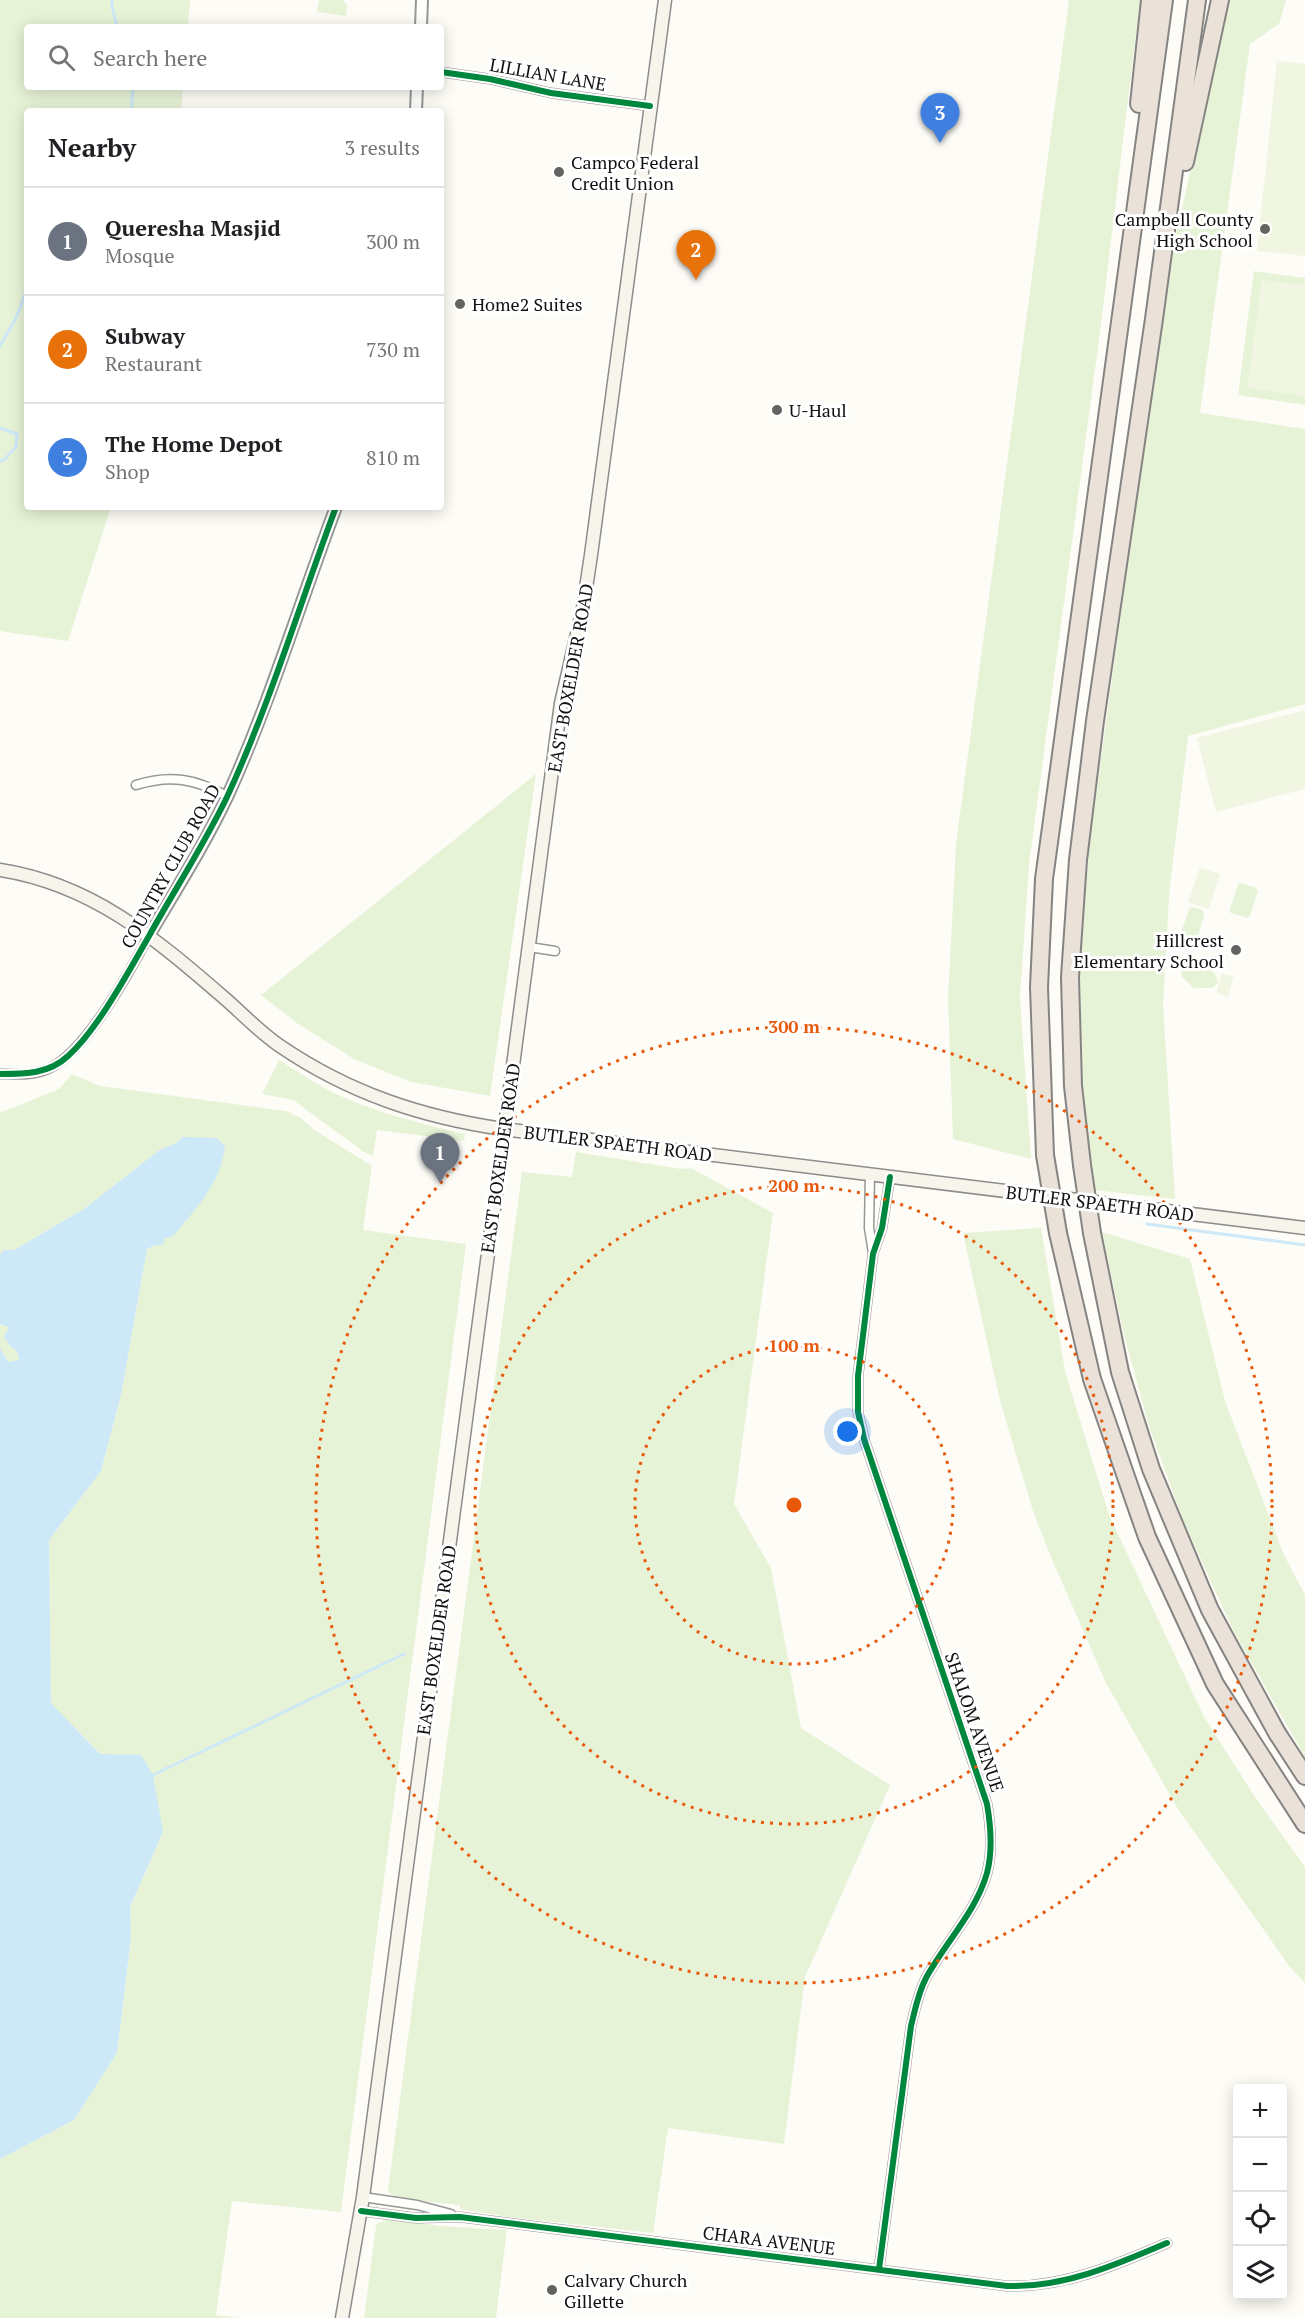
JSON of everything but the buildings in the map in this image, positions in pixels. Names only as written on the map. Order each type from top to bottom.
[{"type":"highway","points":[[1109,406],[1150,0]]},
{"type":"highway","points":[[1164,0],[1044,879],[1039,987],[1045,1155],[1058,1233],[1092,1379],[1147,1537],[1215,1683],[1305,1824]]},
{"type":"highway","points":[[1197,0],[1154,319],[1095,721],[1078,860],[1070,977],[1073,1086],[1092,1233],[1120,1372],[1151,1469],[1210,1610],[1277,1733],[1305,1776]]},
{"type":"highway","points":[[1154,319],[1220,0]]},
{"type":"main road","name":"EAST BOXELDER ROAD","points":[[342,2318],[363,2197],[561,703],[584,608],[665,0]]},
{"type":"main road","name":"BUTLER SPAETH ROAD","points":[[0,870],[44,881],[86,897],[149,935],[278,1044],[320,1071],[351,1087],[399,1106],[476,1125],[503,1129],[1305,1227]]},
{"type":"street","points":[[421,24],[422,0]]},
{"type":"street","name":"LILLIAN LANE","points":[[444,72],[490,79],[551,93],[650,106]]},
{"type":"street","points":[[416,108],[417,90]]},
{"type":"street","name":"COUNTRY CLUB ROAD","points":[[0,1074],[32,1074],[50,1068],[68,1057],[87,1034],[128,972],[199,852],[227,796],[250,743],[335,510]]},
{"type":"street","points":[[136,785],[151,780],[174,778],[194,781],[227,796]]},
{"type":"street","points":[[529,948],[555,951]]},
{"type":"street","name":"SHALOM AVENUE","points":[[870,1175],[868,1228],[873,1254]]},
{"type":"street","name":"SHALOM AVENUE","points":[[879,2269],[911,2026],[917,2001],[926,1978],[963,1921],[987,1874],[991,1827],[975,1764],[864,1439],[858,1412],[858,1376],[873,1254],[882,1228],[890,1178]]},
{"type":"street","name":"CHARA AVENUE","points":[[363,2197],[417,2205],[460,2217]]},
{"type":"street","name":"CHARA AVENUE","points":[[361,2211],[416,2218],[460,2217],[996,2285],[1032,2287],[1070,2279],[1112,2266],[1167,2243]]},
{"type":"green space","points":[[0,0],[190,0],[188,24],[24,24],[24,90],[183,90],[181,108],[24,108],[24,510],[110,510],[68,641],[0,631]]},
{"type":"green space","points":[[319,0],[343,0],[347,5],[346,16],[317,12]]},
{"type":"green space","points":[[1069,0],[1140,0],[1101,324],[1029,865],[1020,997],[1031,1159],[953,1139],[948,999],[956,844]]},
{"type":"green space","points":[[1228,0],[1286,0],[1279,24],[1250,44],[1200,413],[1305,429],[1305,704],[1188,736],[1169,895],[1163,1005],[1175,1199],[1093,1190],[1082,1085],[1080,974],[1089,846],[1168,272]]},
{"type":"green space","points":[[1277,61],[1305,64],[1305,256],[1257,251]]},
{"type":"green space","points":[[1254,271],[1305,278],[1305,405],[1238,395]]},
{"type":"green space","points":[[1262,280],[1305,285],[1305,396],[1247,388]]},
{"type":"green space","points":[[1305,710],[1305,789],[1216,812],[1197,738]]},
{"type":"green space","points":[[536,774],[490,1096],[411,1082],[354,1059],[298,1024],[261,995]]},
{"type":"green space","points":[[1200,868],[1220,874],[1209,909],[1188,902]]},
{"type":"green space","points":[[1239,882],[1256,888],[1258,891],[1250,916],[1246,918],[1229,912]]},
{"type":"green space","points":[[1193,907],[1203,910],[1204,915],[1197,939],[1192,940],[1183,937],[1181,933],[1189,909]]},
{"type":"green space","points":[[1187,964],[1207,966],[1213,971],[1218,982],[1213,988],[1194,988],[1182,977],[1181,969]]},
{"type":"green space","points":[[1222,973],[1234,977],[1228,997],[1216,993]]},
{"type":"green space","points":[[279,1060],[319,1085],[354,1102],[409,1120],[465,1134],[464,1141],[377,1130],[373,1156],[364,1152],[293,1100],[262,1094]]},
{"type":"green space","points":[[72,1074],[100,1086],[286,1111],[301,1118],[313,1129],[372,1166],[363,1230],[466,1244],[341,2212],[232,2201],[216,2315],[240,2318],[0,2318],[0,2159],[74,2120],[117,2053],[131,1939],[130,1908],[163,1832],[100,1754],[51,1703],[49,1540],[101,1471],[121,1395],[147,1249],[155,1245],[182,1137],[176,1143],[158,1151],[84,1209],[14,1250],[4,1250],[0,1254],[0,1113],[59,1089]]},
{"type":"green space","points":[[576,1152],[681,1169],[691,1168],[773,1213],[734,1504],[771,1568],[801,1728],[890,1785],[805,1977],[784,2144],[668,2128],[653,2233],[509,2217],[460,2209],[460,2205],[393,2198],[394,2195],[388,2190],[522,1172],[572,1177]]},
{"type":"green space","points":[[1041,1228],[1065,1371],[1109,1515],[1204,1717],[1257,1800],[1305,1867],[1305,1983],[1290,1967],[1178,1809],[1106,1683],[1033,1511],[1000,1401],[963,1233]]},
{"type":"green space","points":[[1102,1232],[1190,1259],[1225,1401],[1284,1555],[1305,1595],[1305,1757],[1234,1632],[1183,1520],[1149,1426],[1124,1335]]},
{"type":"green space","points":[[0,1325],[9,1326],[10,1346],[17,1351],[19,1361],[8,1362],[0,1348]]},
{"type":"green space","points":[[385,2218],[440,2226],[507,2230],[496,2318],[364,2318],[376,2226],[385,2221]]},
{"type":"water","points":[[182,1137],[217,1138],[225,1146],[222,1160],[206,1195],[173,1236],[165,1238],[163,1245],[155,1245],[147,1249],[121,1395],[101,1471],[49,1540],[51,1703],[100,1754],[141,1755],[153,1775],[163,1832],[130,1907],[131,1938],[117,2053],[74,2120],[0,2159],[0,1348],[8,1362],[19,1360],[17,1351],[4,1337],[9,1327],[0,1324],[0,1254],[4,1250],[14,1250],[84,1209],[158,1151],[176,1143]]},
{"type":"waterway","points":[[112,0],[116,24]]},
{"type":"waterway","points":[[131,108],[133,90]]},
{"type":"waterway","points":[[0,346],[16,318],[24,297]]},
{"type":"waterway","points":[[0,428],[17,434],[16,447],[4,460],[0,461]]},
{"type":"waterway","points":[[1147,1224],[1305,1245]]},
{"type":"waterway","points":[[153,1775],[404,1654]]},
{"type":"cycle path","points":[[444,72],[490,79],[551,93],[650,106]]},
{"type":"cycle path","points":[[0,1074],[36,1072],[61,1062],[90,1031],[122,982],[199,850],[243,762],[335,510]]},
{"type":"cycle path","points":[[879,2269],[911,2026],[917,2002],[926,1978],[968,1914],[982,1887],[987,1873],[991,1847],[987,1804],[864,1439],[858,1412],[858,1376],[873,1254],[882,1228],[890,1177]]},
{"type":"cycle path","points":[[361,2211],[416,2218],[460,2217],[1007,2286],[1028,2286],[1089,2274],[1167,2243]]},
{"type":"place","name":"The Home Depot","points":[[940,143]]},
{"type":"place","name":"Campco Federal Credit Union","points":[[559,172]]},
{"type":"place","name":"Campbell County High School","points":[[1265,229]]},
{"type":"place","name":"Subway","points":[[696,280]]},
{"type":"place","name":"Home2 Suites","points":[[460,304]]},
{"type":"place","name":"U-Haul","points":[[777,410]]},
{"type":"place","name":"Hillcrest Elementary School","points":[[1236,950]]},
{"type":"place","name":"Queresha Masjid","points":[[440,1183]]},
{"type":"place","name":"Calvary Church Gillette","points":[[552,2290]]}]
